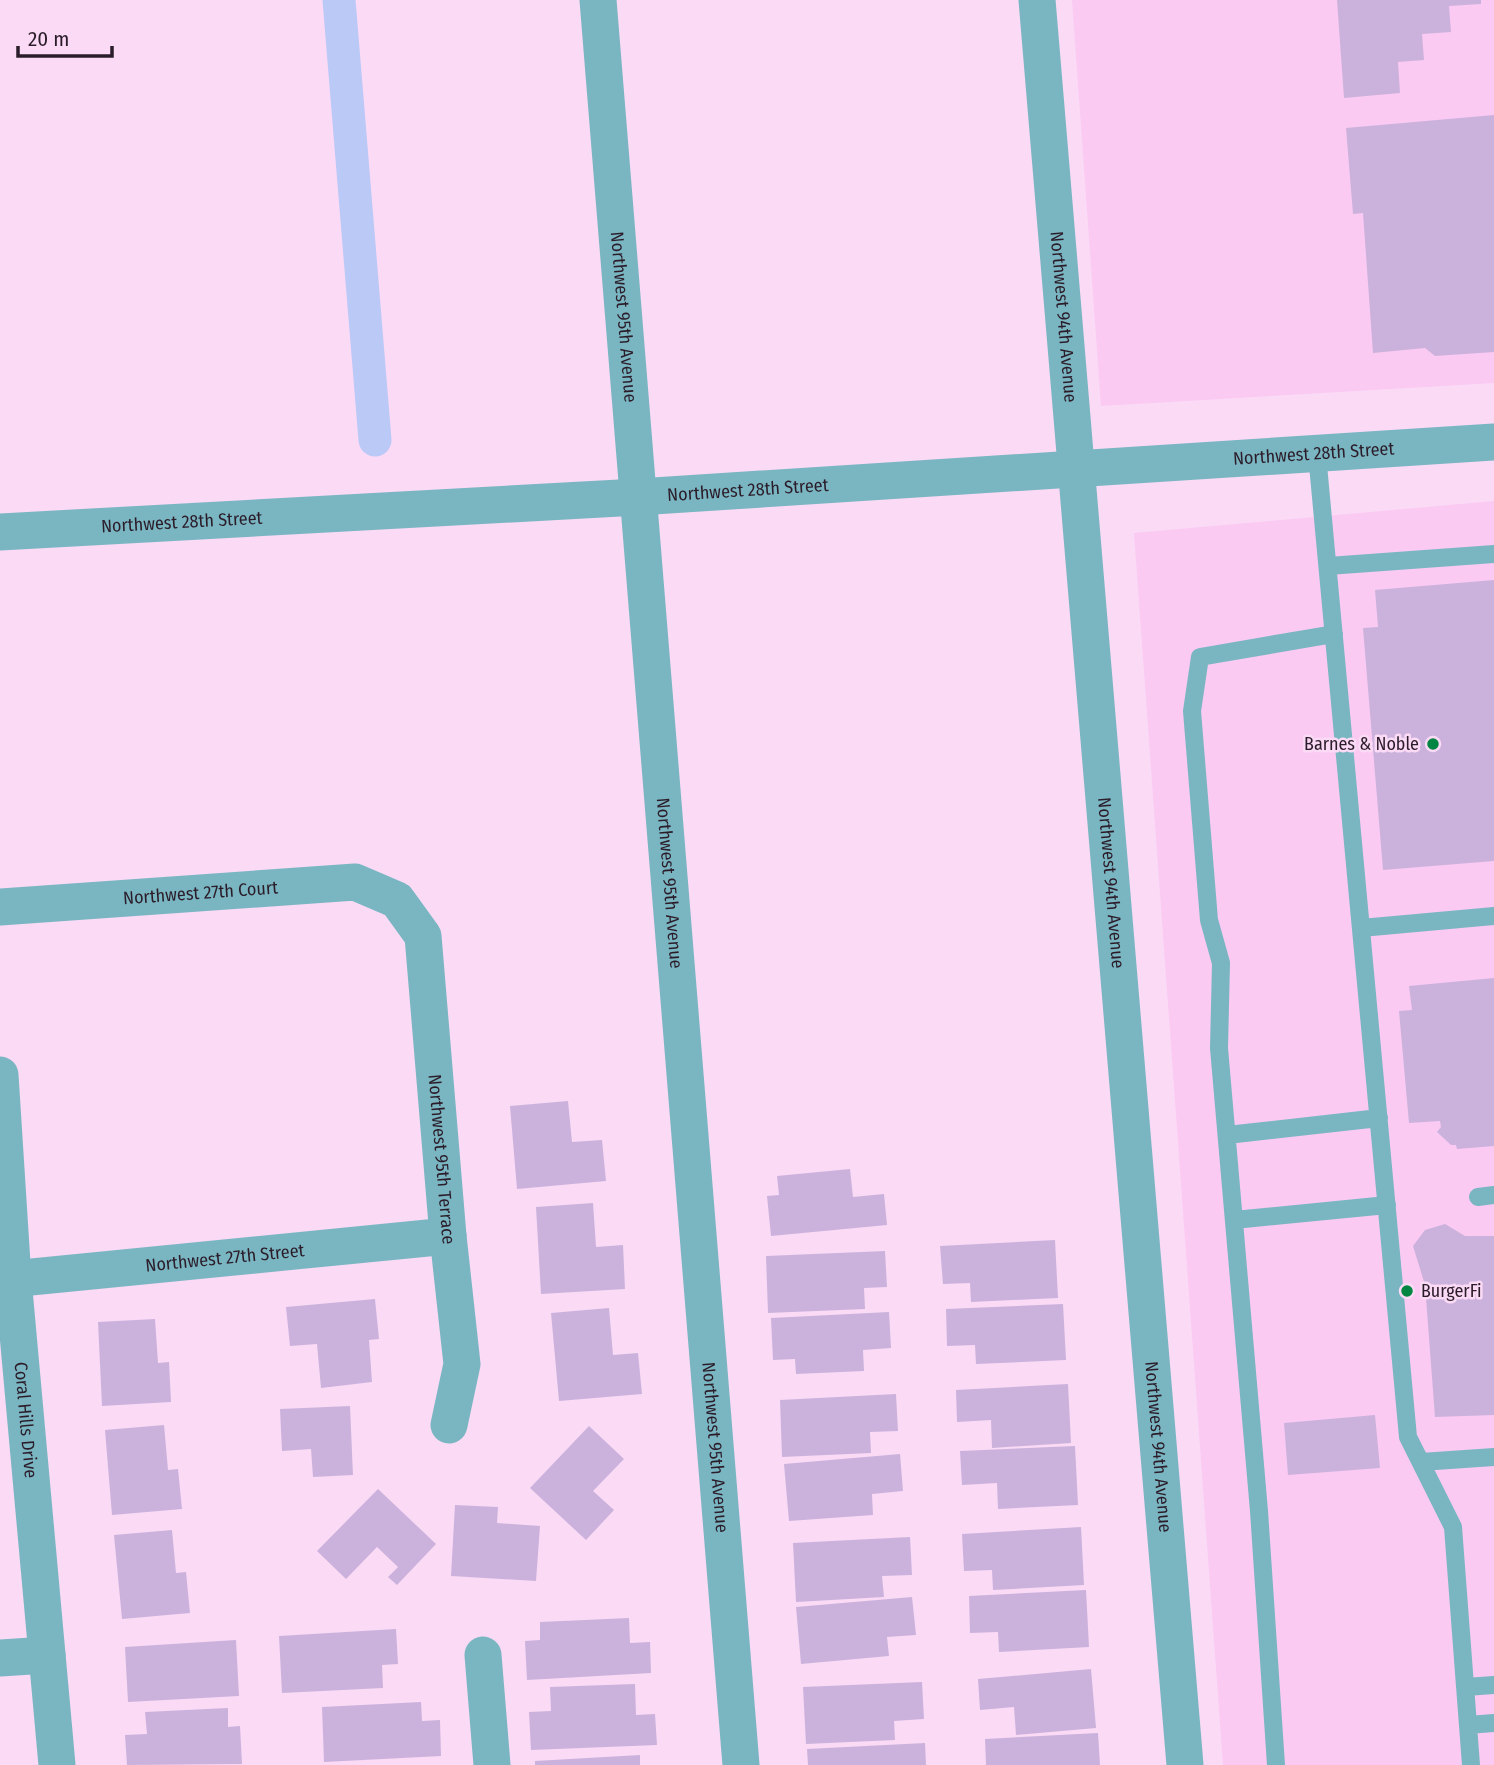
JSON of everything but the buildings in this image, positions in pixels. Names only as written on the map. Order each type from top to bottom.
[{"type":"street","name":"Northwest 95th Avenue","points":[[598,0],[741,1765]]},
{"type":"street","name":"Northwest 94th Avenue","points":[[1037,0],[1185,1765]]},
{"type":"street","name":"Northwest 28th Street","points":[[0,532],[638,497],[1494,442]]},
{"type":"street","name":"Northwest 27th Court","points":[[0,907],[355,882],[397,900]]},
{"type":"street","name":"Northwest 95th Terrace","points":[[397,900],[422,936],[462,1364],[449,1425]]},
{"type":"street","name":"Coral Hills Drive","points":[[0,1075],[6,1280],[57,1765]]},
{"type":"street","name":"Northwest 27th Street","points":[[6,1280],[448,1236]]},
{"type":"street","points":[[0,1658],[47,1655]]},
{"type":"street","points":[[483,1655],[492,1765]]},
{"type":"lane","points":[[1317,454],[1408,1437],[1453,1527],[1471,1765]]},
{"type":"lane","points":[[1328,566],[1494,554]]},
{"type":"lane","points":[[1276,1765],[1259,1511],[1219,1048],[1221,963],[1209,920],[1192,711],[1200,657],[1334,634]]},
{"type":"lane","points":[[1361,928],[1494,916]]},
{"type":"lane","points":[[1227,1135],[1378,1118]]},
{"type":"lane","points":[[1234,1220],[1387,1205]]},
{"type":"lane","points":[[1420,1462],[1494,1457]]},
{"type":"lane","points":[[1466,1687],[1494,1685]]},
{"type":"lane","points":[[1468,1725],[1494,1723]]},
{"type":"shaded area","points":[[1072,0],[1494,0],[1494,383],[1101,406]]},
{"type":"shaded area","points":[[1494,501],[1494,1765],[1223,1765],[1134,533]]},
{"type":"waterway","points":[[339,0],[375,440]]},
{"type":"place","name":"Barnes & Noble","points":[[1433,744]]},
{"type":"place","name":"BurgerFi","points":[[1407,1291]]}]
